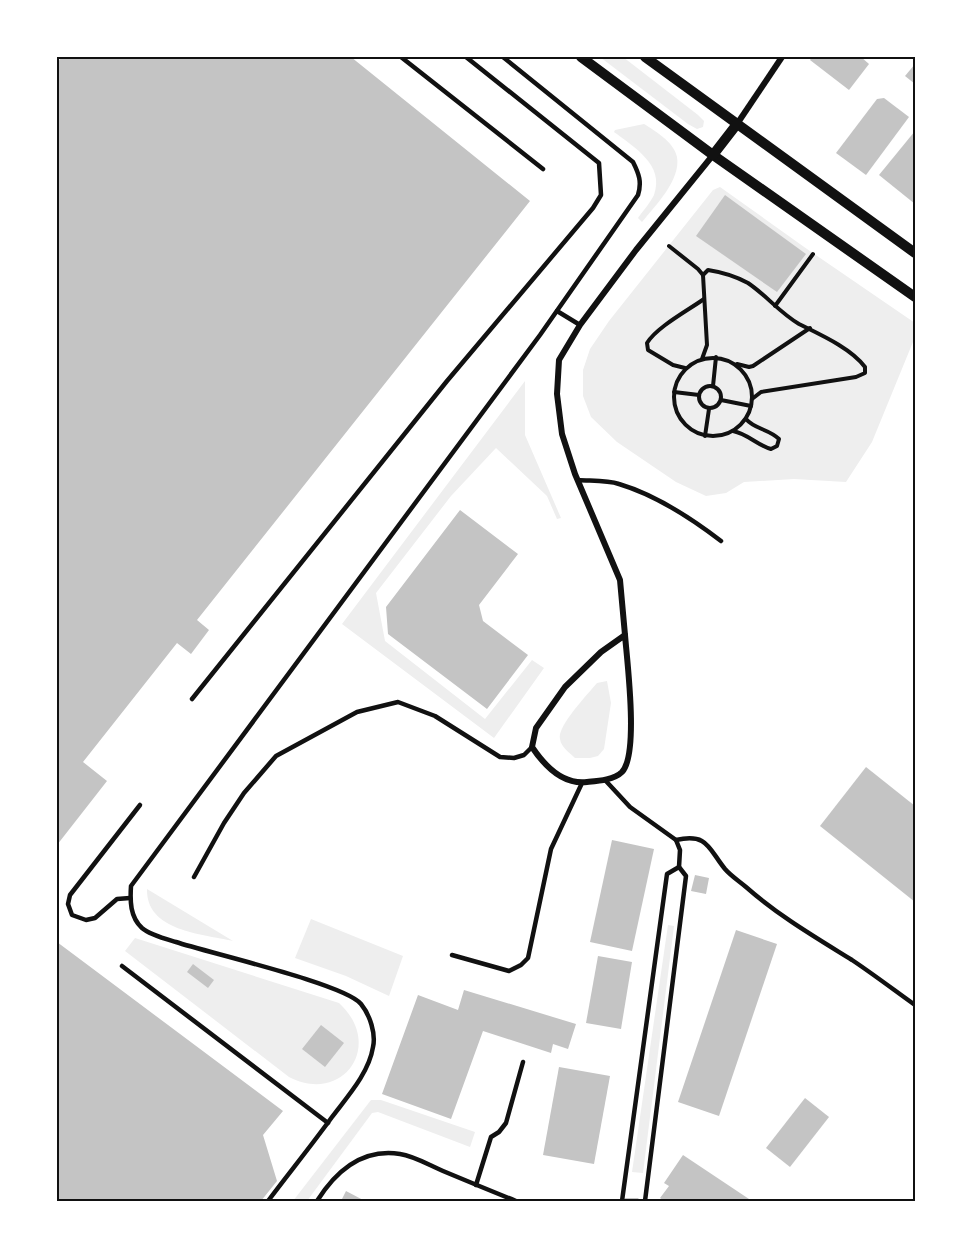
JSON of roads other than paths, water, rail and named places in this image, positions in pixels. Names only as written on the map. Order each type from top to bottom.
[{"type":"street","points":[[581,57],[713,155],[915,297]]},
{"type":"street","points":[[645,57],[915,253]]},
{"type":"street","points":[[625,635],[601,652],[565,687],[536,728],[532,747],[543,764],[561,777],[582,783],[605,780],[622,772],[631,746],[625,635],[620,580],[578,480],[562,434],[557,394],[560,360],[580,325],[636,250],[737,124],[782,57]]},
{"type":"lane","points":[[401,57],[543,169]]},
{"type":"lane","points":[[192,699],[447,381],[593,208],[600,195],[599,163],[466,57]]},
{"type":"lane","points":[[268,1201],[357,1082],[374,1047],[372,1028],[360,1003],[316,983],[190,947],[143,929],[132,913],[131,886],[557,311],[639,195],[640,176],[633,162],[503,57]]},
{"type":"lane","points":[[557,311],[580,325]]},
{"type":"lane","points":[[578,480],[617,483],[642,493],[695,521],[721,541]]},
{"type":"lane","points":[[194,877],[224,823],[244,793],[276,756],[357,712],[399,702],[435,716],[500,757],[514,758],[524,755],[532,747]]},
{"type":"lane","points":[[605,780],[630,807],[676,840],[681,850],[679,867],[686,876],[645,1201]]},
{"type":"lane","points":[[452,955],[509,971],[521,965],[528,958],[551,849],[582,783]]},
{"type":"lane","points":[[130,898],[117,899],[95,918],[86,920],[72,915],[68,904],[70,895],[140,805]]},
{"type":"lane","points":[[676,840],[687,837],[698,838],[705,842],[718,856],[725,869],[775,911],[915,1005]]},
{"type":"lane","points":[[639,1201],[624,1201],[667,874],[679,867]]},
{"type":"lane","points":[[122,966],[328,1122]]},
{"type":"lane","points":[[476,1185],[491,1137],[499,1132],[506,1123],[523,1062]]},
{"type":"lane","points":[[317,1201],[329,1182],[341,1172],[357,1160],[377,1153],[402,1154],[516,1201]]}]
